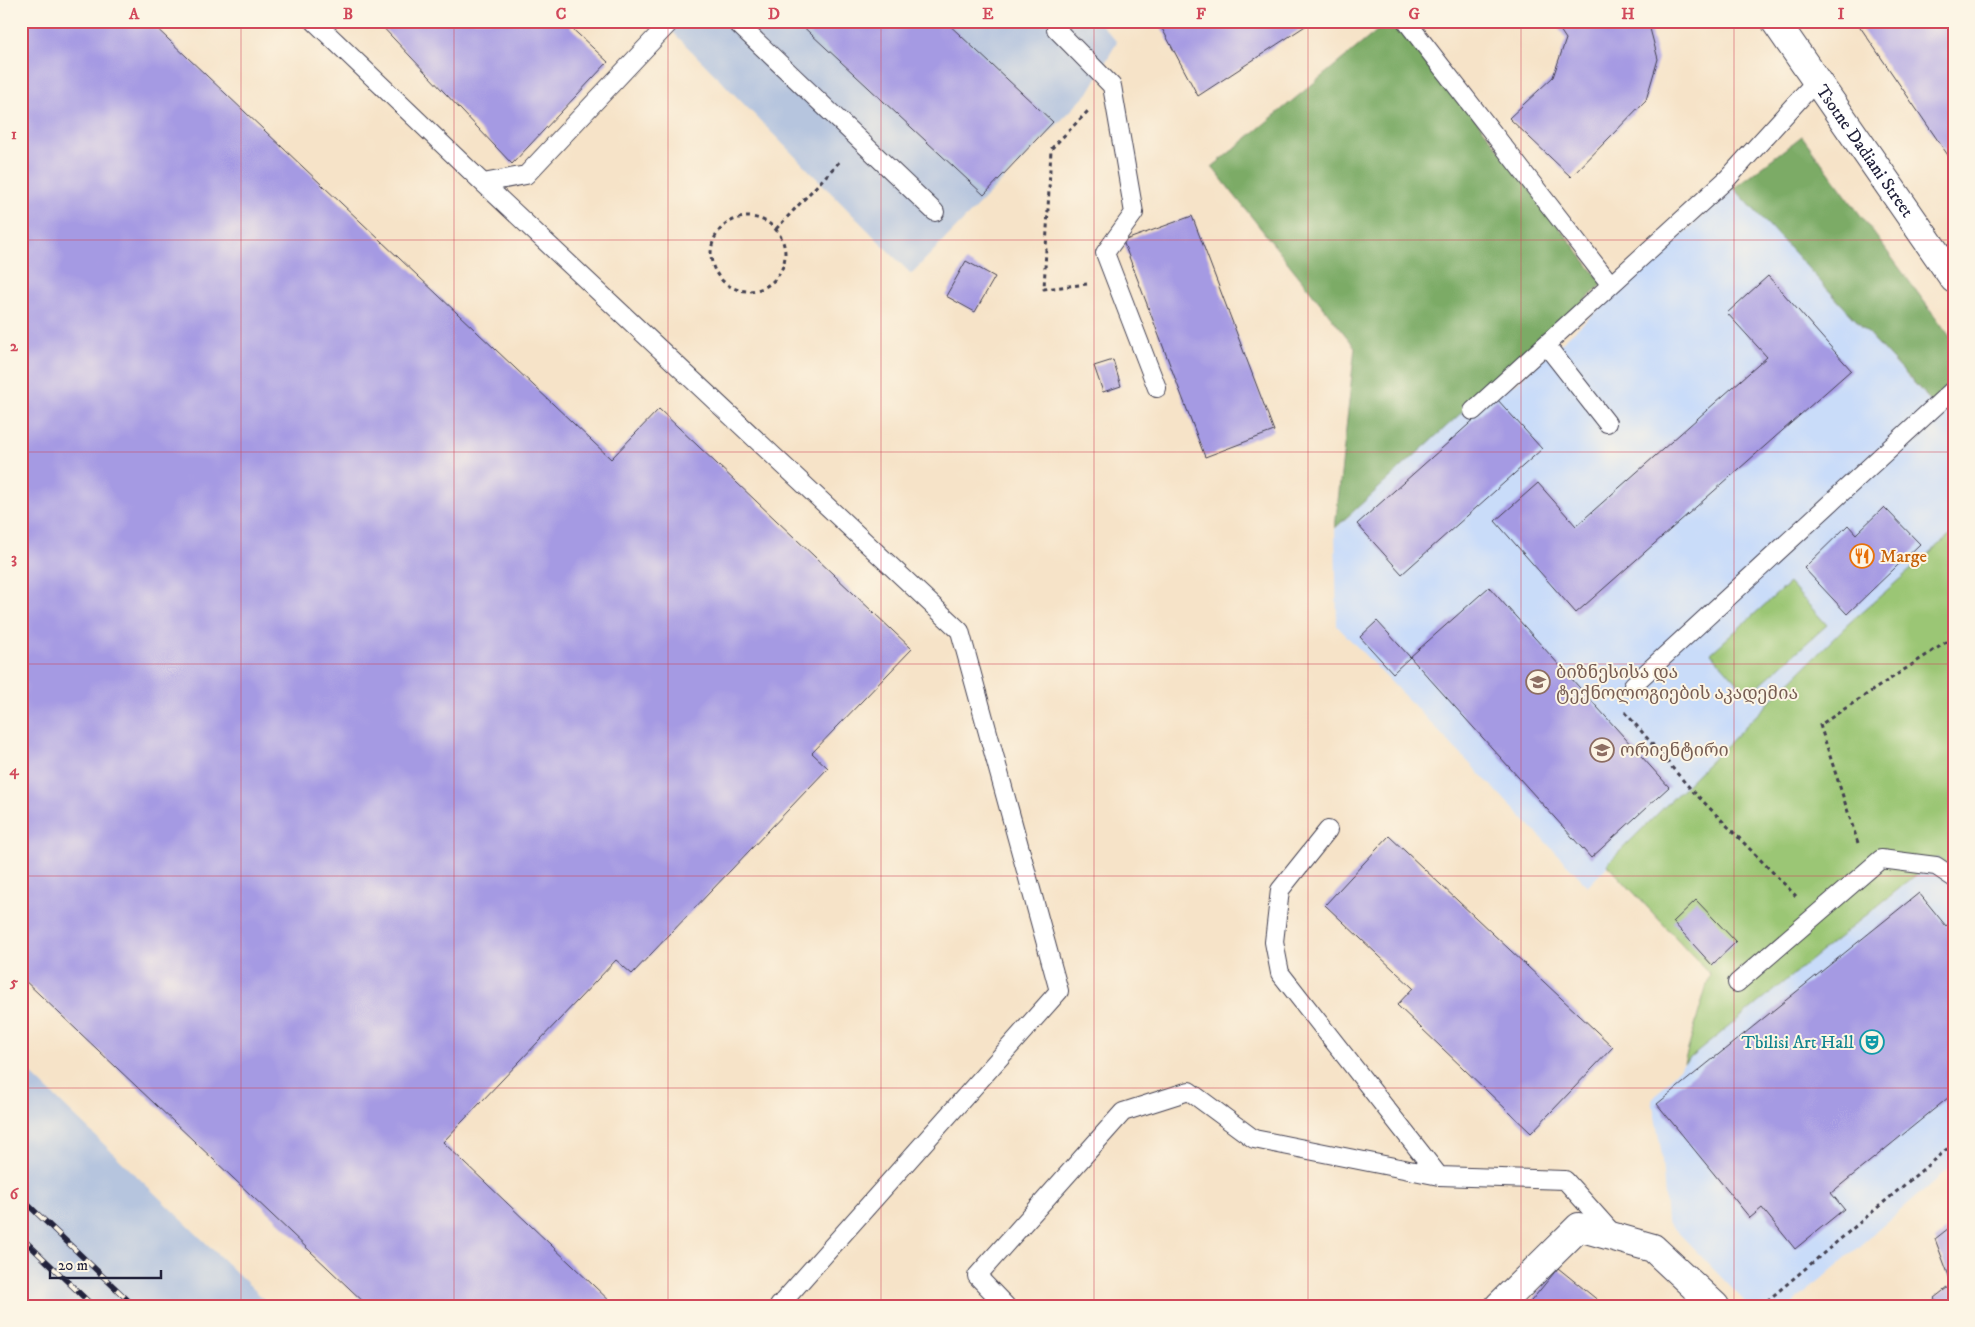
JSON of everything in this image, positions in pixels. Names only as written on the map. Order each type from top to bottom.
[{"type":"main road","name":"Tsotne Dadiani Street","points":[[1775,21],[1954,279]]},
{"type":"main road","points":[[1499,1306],[1579,1227],[1653,1248],[1715,1306]]},
{"type":"lane","points":[[314,21],[483,183],[960,631],[1059,992],[779,1306]]},
{"type":"lane","points":[[483,183],[526,175],[671,21]]},
{"type":"lane","points":[[735,21],[935,212]]},
{"type":"lane","points":[[1062,21],[1056,29],[1112,86],[1134,213],[1105,253],[1157,388]]},
{"type":"lane","points":[[1406,21],[1611,285]]},
{"type":"lane","points":[[1473,411],[1728,179],[1816,81]]},
{"type":"lane","points":[[1546,345],[1607,423]]},
{"type":"lane","points":[[1633,685],[1954,389]]},
{"type":"lane","points":[[1328,830],[1280,890],[1274,942],[1280,973],[1438,1176]]},
{"type":"lane","points":[[1737,984],[1881,859],[1936,866],[1954,878]]},
{"type":"lane","points":[[1006,1306],[977,1276],[1123,1112],[1189,1091],[1254,1139],[1438,1176],[1565,1180],[1617,1238]]},
{"type":"path","points":[[1073,126],[1051,150],[1044,289],[1116,281]]},
{"type":"path","points":[[776,229],[860,141]]},
{"type":"path","points":[[740,217],[753,217],[765,221],[776,229],[783,240],[786,252],[784,265],[778,277],[768,286],[758,290],[734,290],[724,284],[716,275],[710,252],[719,230],[728,222],[740,217]]},
{"type":"path","points":[[1867,871],[1820,725],[1954,637]]},
{"type":"path","points":[[1633,685],[1624,711],[1687,785],[1816,916]]},
{"type":"path","points":[[1761,1306],[1954,1143]]},
{"type":"shaded area","points":[[662,21],[1098,21],[1117,42],[1088,93],[911,274]]},
{"type":"shaded area","points":[[1734,188],[1940,412],[1954,400],[1954,532],[1848,624],[1588,886],[1337,626],[1335,529],[1500,375],[1513,386]]},
{"type":"shaded area","points":[[1939,857],[1954,875],[1954,1164],[1790,1306],[1749,1306],[1667,1221],[1661,1150],[1652,1100],[1684,1063]]},
{"type":"shaded area","points":[[21,1064],[271,1306],[21,1306]]},
{"type":"green space","points":[[1389,21],[1400,21],[1603,284],[1335,528],[1355,347],[1212,167]]},
{"type":"green space","points":[[1802,136],[1954,342],[1954,400],[1941,412],[1734,188]]},
{"type":"green space","points":[[1954,532],[1954,875],[1938,857],[1684,1063],[1710,974],[1607,864],[1848,624]]},
{"type":"green space","points":[[1789,583],[1827,625],[1748,695],[1711,653]]},
{"type":"building","points":[[21,21],[149,21],[611,459],[659,409],[912,649],[812,753],[828,768],[632,974],[616,960],[443,1142],[615,1306],[368,1306],[21,977]]},
{"type":"building","points":[[377,21],[564,21],[608,62],[512,164]]},
{"type":"building","points":[[797,21],[945,21],[1053,122],[984,195]]},
{"type":"building","points":[[1158,21],[1313,21],[1198,96]]},
{"type":"building","points":[[1554,21],[1648,21],[1658,59],[1646,100],[1571,177],[1509,118],[1553,77],[1566,39]]},
{"type":"building","points":[[1856,21],[1947,21],[1954,31],[1954,164]]},
{"type":"building","points":[[1192,216],[1274,431],[1205,457],[1123,241]]},
{"type":"building","points":[[966,261],[995,277],[975,312],[946,296]]},
{"type":"building","points":[[1768,276],[1851,370],[1576,613],[1495,521],[1538,483],[1576,526],[1767,357],[1727,313]]},
{"type":"building","points":[[1113,360],[1121,386],[1103,392],[1094,366]]},
{"type":"building","points":[[1497,399],[1542,449],[1402,574],[1357,524]]},
{"type":"building","name":"Marge","points":[[1884,507],[1920,544],[1847,614],[1804,568],[1848,525],[1856,534]]},
{"type":"building","points":[[1489,587],[1669,787],[1591,858],[1410,657]]},
{"type":"building","points":[[1377,621],[1410,657],[1393,673],[1360,637]]},
{"type":"building","points":[[1389,836],[1613,1047],[1531,1133],[1397,1005],[1413,988],[1325,905]]},
{"type":"building","points":[[1919,893],[1946,926],[1952,921],[1954,923],[1954,1093],[1831,1193],[1844,1209],[1795,1249],[1762,1208],[1750,1218],[1657,1104]]},
{"type":"building","points":[[1696,900],[1736,942],[1712,965],[1673,922]]},
{"type":"building","points":[[1954,1224],[1954,1306],[1940,1306],[1934,1298],[1952,1284],[1935,1239]]},
{"type":"building","points":[[1558,1268],[1605,1306],[1527,1306]]},
{"type":"railway","points":[[21,1198],[134,1306]]},
{"type":"railway","points":[[21,1237],[93,1306]]},
{"type":"place","name":"Marge","points":[[1862,556]]},
{"type":"place","name":"ბიზნესისა და ტექნოლოგიების აკადემია","points":[[1538,682]]},
{"type":"place","name":"ორიენტირი","points":[[1602,750]]},
{"type":"place","name":"Tbilisi Art Hall","points":[[1872,1042]]}]
